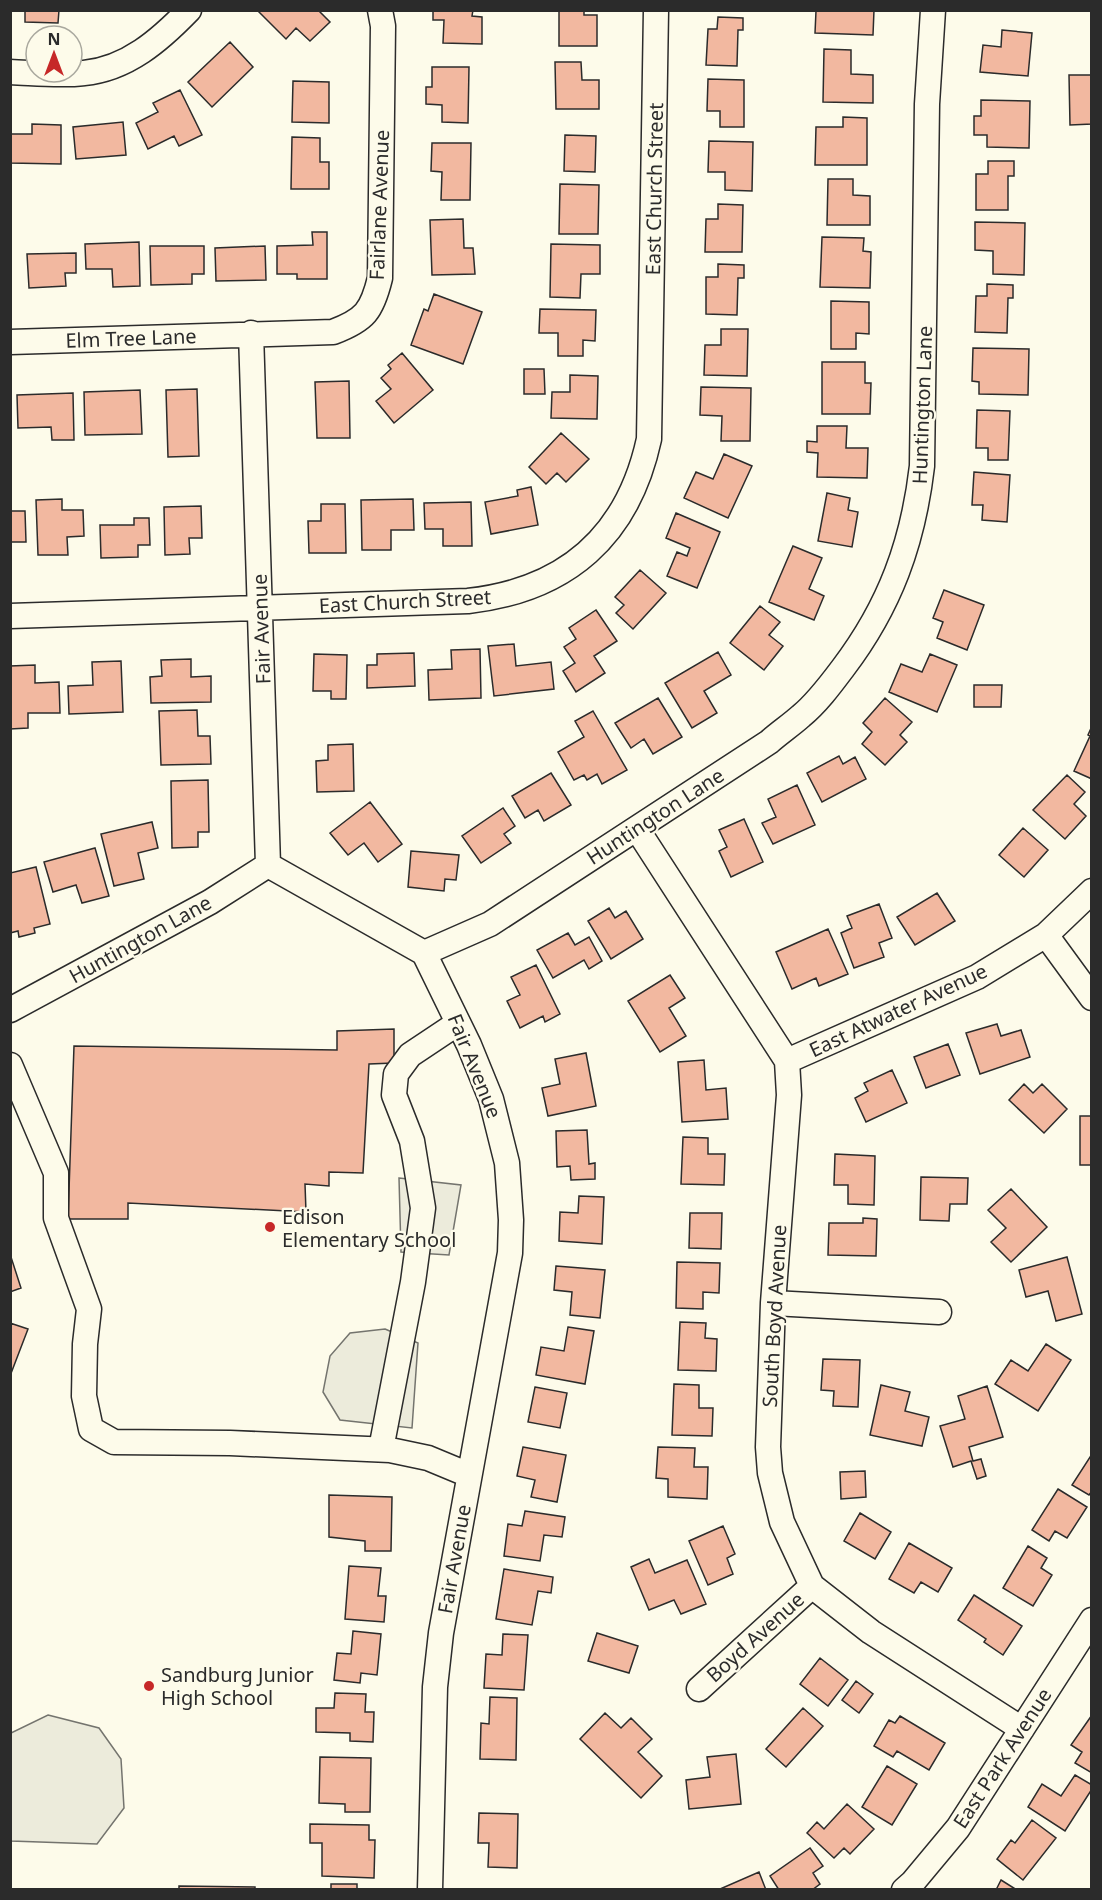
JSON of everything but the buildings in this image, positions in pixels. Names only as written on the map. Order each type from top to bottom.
[{"type":"street","points":[[10,72],[82,74],[113,66],[145,50],[189,10]]},
{"type":"street","name":"Fairlane Avenue","points":[[251,333],[333,332],[355,323],[375,298],[380,278],[383,26],[380,10]]},
{"type":"street","name":"East Church Street","points":[[10,616],[468,601],[517,593],[538,585],[590,552],[628,502],[639,477],[650,439],[656,10]]},
{"type":"street","name":"Huntington Lane","points":[[424,953],[490,924],[769,741],[803,715],[834,681],[858,648],[883,606],[905,552],[918,503],[922,466],[927,104],[933,10]]},
{"type":"street","name":"Elm Tree Lane","points":[[10,342],[251,333]]},
{"type":"street","name":"Fair Avenue","points":[[251,333],[268,865]]},
{"type":"street","name":"South Boyd Avenue","points":[[637,829],[787,1061],[789,1095],[773,1303],[768,1447],[770,1473],[782,1522],[812,1586],[871,1632],[1022,1729]]},
{"type":"street","points":[[268,865],[424,953]]},
{"type":"street","name":"Huntington Lane","points":[[10,1010],[210,902],[268,865]]},
{"type":"street","name":"East Atwater Avenue","points":[[787,1061],[977,977],[1046,935],[1092,891]]},
{"type":"street","points":[[1046,935],[1092,998]]},
{"type":"street","name":"Fair Avenue","points":[[424,953],[491,1099],[507,1162],[511,1220],[510,1253],[500,1316],[441,1633],[435,1688],[430,1890]]},
{"type":"street","points":[[381,1449],[413,1282],[423,1208],[412,1141],[394,1095],[396,1074],[410,1054],[458,1023]]},
{"type":"street","points":[[10,1065],[56,1173],[56,1218],[89,1309],[85,1344],[84,1396],[91,1429],[114,1442],[230,1443],[381,1449],[428,1458],[469,1475]]},
{"type":"street","points":[[773,1303],[939,1312]]},
{"type":"street","name":"Boyd Avenue","points":[[699,1689],[812,1586]]},
{"type":"street","name":"East Park Avenue","points":[[904,1890],[958,1828],[1092,1620]]},
{"type":"shaded area","points":[[399,1178],[461,1185],[449,1255],[401,1252]]},
{"type":"shaded area","points":[[385,1329],[418,1343],[412,1428],[340,1420],[323,1392],[330,1356],[350,1333]]},
{"type":"shaded area","points":[[48,1715],[99,1728],[121,1759],[124,1808],[97,1844],[11,1841],[11,1733]]},
{"type":"place","name":"Edison Elementary School","points":[[270,1227]]},
{"type":"place","name":"Sandburg Junior High School","points":[[149,1686]]}]
